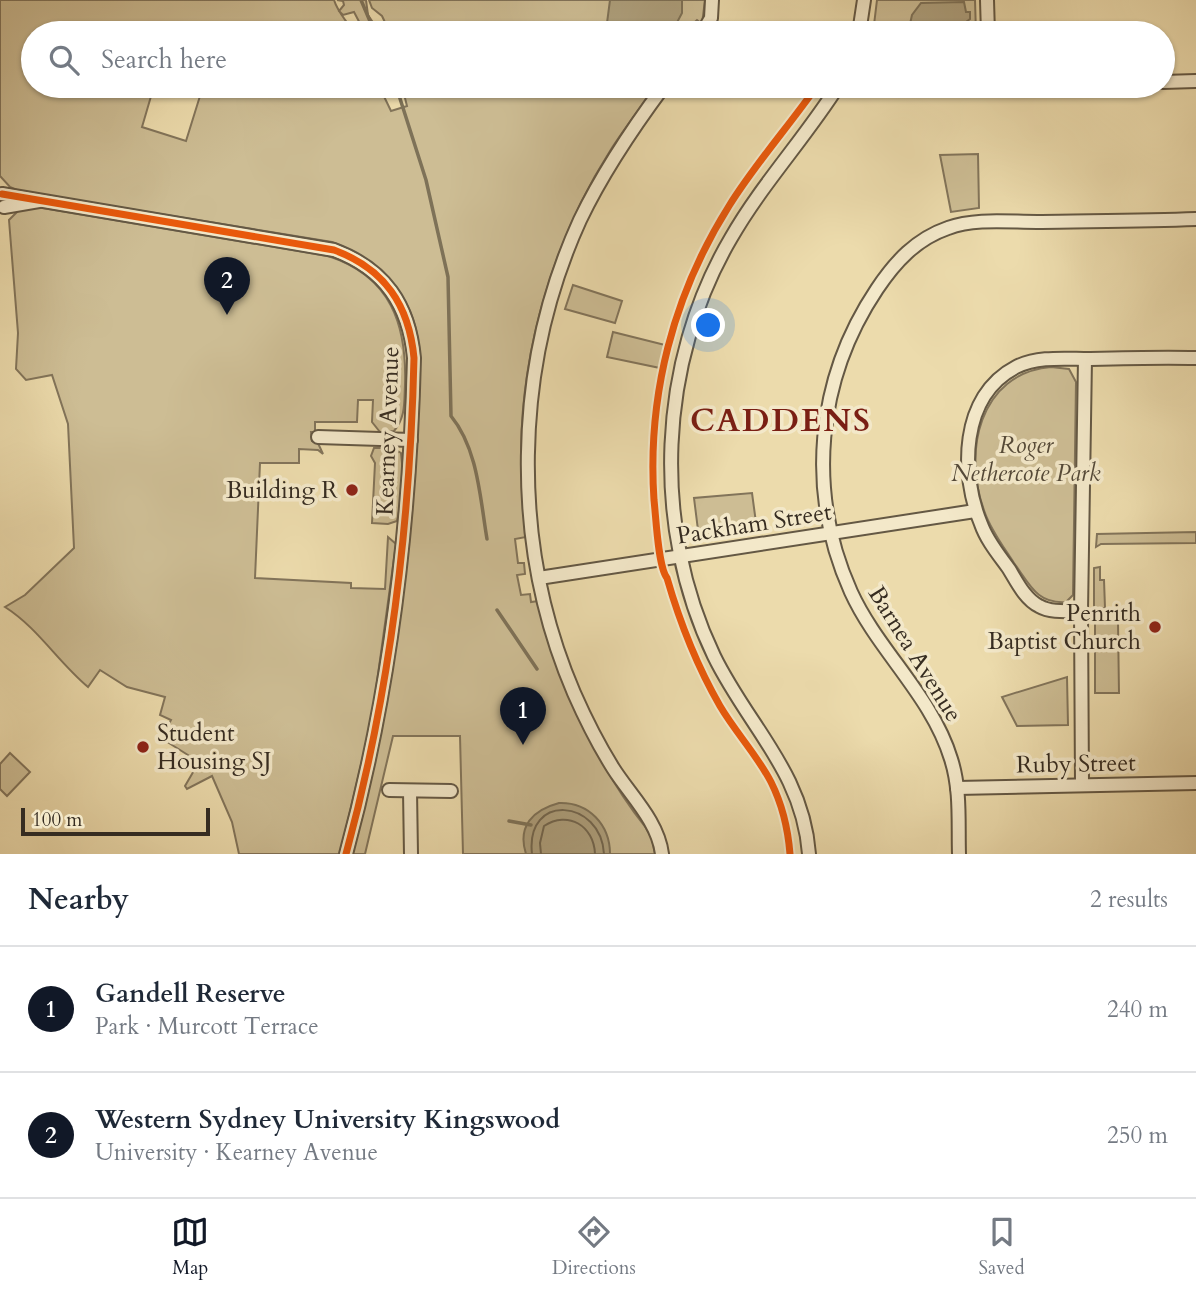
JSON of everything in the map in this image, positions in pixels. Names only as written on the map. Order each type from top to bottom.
[{"type":"street","points":[[709,21],[712,0]]},
{"type":"street","points":[[861,21],[864,0]]},
{"type":"street","points":[[987,0],[988,21]]},
{"type":"street","points":[[1175,82],[1196,81]]},
{"type":"street","points":[[655,98],[599,183],[565,256],[548,312],[534,378],[528,463],[530,523],[551,628],[573,690],[612,767],[654,828],[662,854]]},
{"type":"street","points":[[809,854],[804,822],[793,787],[778,757],[738,699],[712,652],[698,617],[681,557],[672,497],[672,435],[680,373],[696,316],[713,273],[737,228],[829,98]]},
{"type":"street","name":"Kearney Avenue","points":[[1,201],[40,201],[320,247],[350,256],[377,275],[395,295],[412,338],[414,358],[406,515],[381,695],[362,794],[346,854]]},
{"type":"street","name":"Barnea Avenue","points":[[959,854],[957,788],[951,759],[940,730],[862,613],[844,576],[831,533],[823,493],[822,462],[825,420],[834,379],[861,314],[890,272],[915,245],[943,229],[970,223],[1196,219]]},
{"type":"street","points":[[1081,611],[1050,610],[1031,600],[988,539],[975,510],[969,483],[968,446],[977,411],[989,388],[1009,371],[1030,362],[1196,358]]},
{"type":"street","points":[[1082,784],[1081,611],[1085,359]]},
{"type":"street","points":[[318,437],[411,440]]},
{"type":"street","name":"Packham Street","points":[[539,578],[975,510]]},
{"type":"street","name":"Ruby Street","points":[[957,788],[1196,783]]},
{"type":"street","points":[[389,790],[451,791]]},
{"type":"street","points":[[410,791],[411,854]]},
{"type":"green space","points":[[0,0],[334,0],[346,21],[21,21],[21,98],[150,98],[142,127],[186,141],[199,98],[385,98],[391,111],[407,106],[405,98],[647,98],[615,143],[590,185],[557,257],[545,295],[527,373],[523,412],[521,462],[526,537],[515,539],[518,563],[524,563],[525,574],[517,575],[521,595],[530,594],[531,602],[538,601],[557,661],[581,720],[610,776],[646,828],[655,854],[463,854],[460,736],[393,736],[365,854],[351,854],[360,821],[418,398],[420,355],[410,312],[392,282],[380,270],[332,242],[19,191],[10,187],[0,176]]},
{"type":"green space","points":[[337,0],[366,0],[368,15],[372,21],[359,21],[354,12],[343,15],[339,11],[344,5],[343,1]]},
{"type":"green space","points":[[369,0],[705,0],[702,21],[384,21],[372,8]]},
{"type":"green space","points":[[877,0],[975,0],[976,21],[874,21]]},
{"type":"green space","points":[[978,154],[979,208],[951,212],[940,155]]},
{"type":"green space","points":[[37,207],[328,256],[367,276],[381,290],[391,306],[403,342],[405,363],[404,409],[394,431],[380,432],[372,422],[373,400],[358,400],[357,422],[315,422],[315,432],[311,432],[312,441],[317,441],[323,454],[318,450],[299,449],[299,463],[260,463],[255,578],[351,583],[351,588],[385,589],[388,537],[396,544],[372,718],[340,854],[239,854],[232,822],[212,776],[187,789],[185,786],[199,762],[161,738],[171,720],[160,715],[165,697],[127,687],[100,670],[88,687],[28,625],[5,607],[25,595],[74,548],[68,424],[52,375],[26,380],[16,369],[18,333],[9,220],[19,210]]},
{"type":"green space","points":[[573,285],[622,301],[615,323],[565,309]]},
{"type":"green space","points":[[613,332],[665,345],[660,368],[607,357]]},
{"type":"green space","name":"Roger Nethercote Park","points":[[1051,367],[1069,369],[1076,382],[1073,595],[1066,602],[1048,600],[1035,592],[1014,563],[985,513],[975,466],[982,420],[992,400],[1007,384],[1027,373]]},
{"type":"green space","points":[[374,448],[393,448],[401,453],[399,513],[397,521],[388,524],[372,523],[375,463],[371,456]]},
{"type":"green space","points":[[752,493],[757,530],[709,538],[698,530],[694,498]]},
{"type":"green space","points":[[1196,532],[1196,543],[1101,544],[1096,547],[1097,534]]},
{"type":"green space","points":[[1100,567],[1100,580],[1104,580],[1105,608],[1094,610],[1094,568]]},
{"type":"green space","points":[[1095,620],[1118,622],[1119,693],[1095,693]]},
{"type":"green space","points":[[1067,677],[1068,725],[1017,726],[1002,697]]},
{"type":"green space","points":[[10,753],[30,772],[7,796],[0,789],[0,764]]},
{"type":"water","points":[[610,0],[682,0],[682,13],[678,21],[607,21]]},
{"type":"water","points":[[964,2],[966,12],[970,12],[970,19],[911,21],[921,3]]},
{"type":"water","points":[[559,803],[580,806],[596,817],[606,834],[610,854],[526,854],[524,835],[529,821],[542,810]]},
{"type":"waterway","points":[[361,0],[370,21]]},
{"type":"waterway","points":[[400,98],[426,180],[448,277],[451,416],[467,443],[472,459],[487,539]]},
{"type":"waterway","points":[[497,610],[537,669]]},
{"type":"waterway","points":[[509,821],[531,825]]},
{"type":"cycle path","points":[[790,854],[784,817],[775,790],[712,691],[697,660],[664,572],[659,553],[653,461],[655,423],[668,347],[693,275],[709,240],[739,190],[808,98]]},
{"type":"cycle path","points":[[2,194],[334,250],[367,267],[391,291],[400,306],[407,321],[414,358],[402,546],[375,732],[346,854]]},
{"type":"place","name":"Western Sydney University Kingswood","points":[[227,315]]},
{"type":"place","name":"Building R","points":[[352,490]]},
{"type":"place","name":"Penrith Baptist Church","points":[[1155,627]]},
{"type":"place","name":"Gandell Reserve","points":[[523,745]]},
{"type":"place","name":"Student Housing SJ","points":[[143,747]]},
{"type":"district","name":"CADDENS","points":[[781,421]]}]
